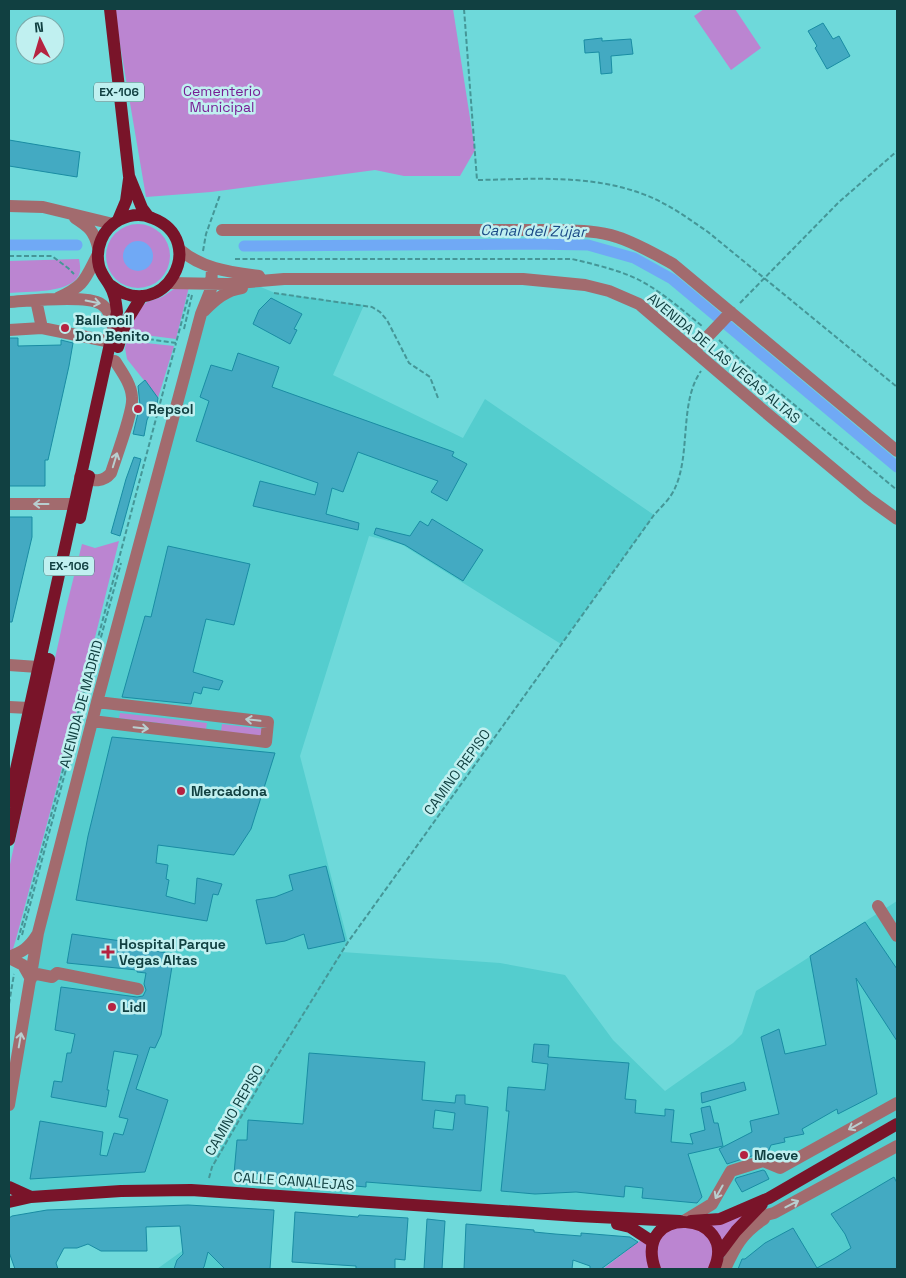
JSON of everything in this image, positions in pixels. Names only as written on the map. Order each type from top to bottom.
[{"type":"main road","name":"EX-106","points":[[9,802],[74,504],[84,478],[115,361],[116,299],[110,285],[101,272],[98,252],[104,234],[116,222],[126,201],[129,176],[110,9]]},
{"type":"main road","name":"EX-106","points":[[129,176],[142,208],[148,216],[159,220],[168,228],[175,238],[179,249]]},
{"type":"main road","points":[[116,222],[128,216],[148,216]]},
{"type":"main road","points":[[110,285],[125,294],[142,296],[157,292],[169,283],[178,268],[179,249]]},
{"type":"main road","name":"EX-106","points":[[9,840],[84,478],[116,334],[142,296]]},
{"type":"main road","points":[[655,1269],[651,1251],[653,1242],[664,1228],[685,1221],[720,1219],[769,1198],[897,1124]]},
{"type":"main road","points":[[9,1187],[31,1197]]},
{"type":"main road","name":"CALLE CANALEJAS","points":[[9,1202],[31,1197],[121,1191],[206,1190],[577,1216],[685,1221]]},
{"type":"main road","points":[[714,1269],[718,1255],[736,1231],[769,1198]]},
{"type":"main road","name":"CALLE CANALEJAS","points":[[577,1216],[630,1227],[653,1242]]},
{"type":"main road","points":[[685,1221],[700,1225],[707,1230],[713,1237],[718,1255]]},
{"type":"street","points":[[9,206],[57,209],[116,222]]},
{"type":"street","points":[[56,299],[76,290],[82,284],[98,252],[95,235],[91,229],[57,209]]},
{"type":"street","points":[[222,230],[543,230],[584,231],[615,236],[644,248],[673,264],[897,451]]},
{"type":"street","points":[[179,249],[188,257],[212,268],[284,279]]},
{"type":"street","name":"AVENIDA DE MADRID","points":[[9,1105],[38,933],[97,702],[202,314],[212,284],[212,268]]},
{"type":"street","points":[[169,283],[212,284],[284,279]]},
{"type":"street","points":[[202,314],[213,301],[225,293],[237,288],[284,279]]},
{"type":"street","name":"AVENIDA DE LAS VEGAS ALTAS","points":[[284,279],[524,279],[585,286],[609,291],[639,304],[861,492],[897,519]]},
{"type":"street","points":[[195,284],[201,294],[202,314]]},
{"type":"street","points":[[9,302],[56,299],[94,301],[100,303],[108,311],[116,334],[42,328],[9,330]]},
{"type":"street","points":[[36,300],[42,328]]},
{"type":"street","points":[[694,351],[731,312]]},
{"type":"street","points":[[84,478],[98,481],[106,479],[111,473],[132,402],[130,387],[115,361]]},
{"type":"street","points":[[9,504],[74,504]]},
{"type":"street","points":[[9,665],[38,667]]},
{"type":"street","points":[[92,721],[266,742],[268,722],[97,702]]},
{"type":"street","points":[[9,707],[29,708]]},
{"type":"street","points":[[212,735],[214,716]]},
{"type":"street","points":[[878,906],[897,936]]},
{"type":"street","points":[[10,956],[24,951],[30,946],[38,933]]},
{"type":"street","points":[[10,956],[23,965],[32,976],[52,977],[57,973],[138,989]]},
{"type":"street","points":[[685,1221],[712,1204],[731,1171],[763,1161],[780,1168],[897,1103]]},
{"type":"street","points":[[725,1269],[732,1251],[740,1239],[757,1223],[897,1146]]},
{"type":"street","points":[[747,1220],[774,1213]]},
{"type":"path","points":[[464,9],[477,180],[582,180],[617,186],[648,196],[675,209],[708,232],[897,387]]},
{"type":"path","points":[[731,312],[838,204],[897,151]]},
{"type":"path","points":[[202,252],[206,234],[220,195]]},
{"type":"path","points":[[9,256],[52,256],[68,268],[82,284]]},
{"type":"path","points":[[231,259],[572,259],[610,268],[636,278],[714,332],[745,364],[897,490]]},
{"type":"path","points":[[10,956],[176,343],[195,284]]},
{"type":"path","points":[[256,285],[264,292],[372,306],[387,320],[409,363],[430,377],[438,398]]},
{"type":"path","points":[[116,334],[176,343]]},
{"type":"path","name":"CAMINO REPISO","points":[[206,1190],[212,1167],[260,1084],[348,942],[654,515],[675,490],[680,475],[692,386],[707,362]]},
{"type":"shaded area","points":[[138,241],[149,245],[153,256],[149,267],[138,271],[127,267],[123,256],[127,245]]},
{"type":"shaded area","points":[[256,285],[275,293],[364,305],[333,375],[463,438],[485,399],[654,515],[561,644],[401,544],[369,536],[300,756],[348,942],[342,952],[500,963],[565,975],[613,1040],[665,1091],[733,1043],[742,1034],[756,991],[897,901],[897,1269],[714,1269],[707,1230],[205,1190],[31,1197],[9,1187],[9,1105],[31,979],[197,332],[213,301]]},
{"type":"shaded area","points":[[196,1241],[225,1269],[157,1269]]},
{"type":"green space","name":"Cementerio Municipal","points":[[114,9],[453,9],[475,150],[460,176],[404,176],[375,170],[211,192],[146,197]]},
{"type":"green space","points":[[704,9],[735,9],[761,48],[731,70],[694,16]]},
{"type":"green space","points":[[132,224],[144,224],[161,233],[168,244],[170,256],[168,268],[161,279],[144,288],[132,288],[120,283],[111,274],[106,262],[106,250],[111,238],[120,229]]},
{"type":"green space","points":[[79,259],[79,275],[67,286],[58,289],[9,293],[9,261]]},
{"type":"green space","points":[[189,287],[176,339],[129,333],[133,319],[140,308],[147,302],[162,297],[174,289]]},
{"type":"green space","points":[[127,341],[174,346],[158,398],[127,359],[125,348]]},
{"type":"green space","points":[[119,541],[70,738],[16,939],[12,952],[9,952],[9,869],[66,608],[82,544],[95,548]]},
{"type":"green space","points":[[120,713],[207,723],[206,729],[119,718]]},
{"type":"green space","points":[[222,724],[262,729],[261,736],[221,731]]},
{"type":"green space","points":[[769,1198],[714,1269],[603,1269],[638,1242],[691,1221]]},
{"type":"building","points":[[823,23],[833,39],[839,36],[850,56],[827,69],[808,31]]},
{"type":"building","points":[[602,38],[602,41],[631,39],[633,54],[611,56],[612,73],[601,74],[599,52],[585,53],[584,40]]},
{"type":"building","points":[[9,140],[80,152],[77,177],[9,166]]},
{"type":"building","points":[[271,298],[302,314],[294,329],[297,330],[290,344],[253,324],[259,310]]},
{"type":"building","points":[[9,338],[18,338],[18,346],[61,345],[61,340],[73,343],[48,460],[45,460],[45,486],[9,486]]},
{"type":"building","points":[[238,353],[279,367],[272,387],[454,452],[452,456],[467,464],[447,501],[431,492],[438,481],[358,452],[343,492],[332,488],[326,514],[359,523],[358,530],[253,506],[260,481],[315,495],[318,483],[196,441],[209,401],[200,397],[211,365],[232,371]]},
{"type":"building","points":[[145,380],[158,398],[156,410],[153,407],[147,420],[144,436],[133,434],[140,405],[138,386]]},
{"type":"building","points":[[134,457],[141,459],[120,536],[111,533]]},
{"type":"building","points":[[9,517],[32,517],[32,537],[12,622],[9,622]]},
{"type":"building","points":[[432,519],[483,550],[463,581],[405,545],[374,534],[376,528],[410,536],[420,521],[428,526]]},
{"type":"building","points":[[168,546],[250,564],[234,625],[206,619],[193,672],[223,681],[219,690],[203,687],[201,694],[194,692],[191,704],[122,697],[145,616],[151,617]]},
{"type":"building","name":"Mercadona","points":[[112,737],[275,753],[251,829],[234,855],[158,845],[156,863],[168,865],[166,879],[169,880],[166,896],[195,904],[197,878],[222,884],[218,895],[213,894],[207,921],[76,900],[88,836]]},
{"type":"building","points":[[326,866],[345,941],[308,949],[304,934],[285,941],[266,944],[256,900],[275,897],[293,890],[289,875]]},
{"type":"building","points":[[865,922],[897,969],[897,1041],[856,978],[877,1094],[838,1114],[837,1109],[802,1129],[804,1134],[784,1138],[785,1142],[771,1145],[767,1154],[761,1153],[727,1164],[719,1149],[752,1132],[750,1121],[779,1114],[761,1037],[779,1029],[785,1054],[826,1045],[810,956]]},
{"type":"building","points":[[72,934],[149,945],[149,950],[174,954],[161,1035],[155,1048],[150,1047],[136,1089],[168,1100],[145,1172],[30,1179],[40,1121],[103,1132],[100,1155],[107,1156],[114,1133],[123,1135],[128,1119],[119,1117],[138,1055],[114,1051],[106,1107],[51,1097],[54,1081],[62,1082],[67,1053],[71,1053],[75,1034],[55,1030],[61,987],[137,997],[143,996],[146,990],[144,984],[146,973],[137,972],[137,970],[67,963]]},
{"type":"building","points":[[534,1044],[549,1045],[548,1057],[629,1063],[625,1099],[636,1100],[635,1113],[665,1116],[665,1109],[674,1110],[671,1142],[693,1144],[690,1134],[705,1130],[701,1108],[710,1106],[714,1123],[718,1123],[723,1146],[688,1154],[702,1197],[697,1203],[642,1198],[643,1188],[625,1186],[624,1197],[576,1192],[535,1194],[501,1191],[509,1111],[506,1111],[508,1087],[545,1090],[548,1064],[532,1062]]},
{"type":"building","points":[[309,1053],[425,1062],[422,1100],[455,1103],[456,1095],[465,1095],[465,1104],[488,1107],[481,1191],[366,1182],[366,1187],[274,1178],[274,1175],[244,1172],[244,1176],[234,1174],[237,1140],[247,1140],[248,1120],[303,1124]],"holes":[[[435,1110],[455,1113],[453,1130],[433,1128]]]},
{"type":"building","points":[[744,1082],[746,1090],[702,1103],[701,1093]]},
{"type":"building","points":[[763,1170],[769,1179],[742,1192],[735,1180],[736,1178]]},
{"type":"building","points":[[894,1177],[897,1183],[897,1269],[738,1269],[742,1259],[745,1259],[765,1243],[793,1228],[817,1268],[835,1258],[851,1248],[845,1234],[831,1214]]},
{"type":"building","points":[[188,1205],[274,1210],[270,1269],[225,1269],[208,1252],[202,1269],[174,1269],[177,1260],[183,1254],[180,1226],[146,1227],[147,1251],[101,1251],[88,1244],[77,1248],[64,1248],[56,1263],[58,1269],[15,1269],[9,1252],[9,1218],[12,1216],[47,1210]]},
{"type":"building","points":[[295,1212],[358,1217],[359,1215],[408,1218],[405,1260],[395,1259],[395,1269],[356,1269],[356,1266],[292,1262]]},
{"type":"building","points":[[427,1219],[445,1221],[442,1269],[424,1269]]},
{"type":"building","points":[[466,1224],[534,1230],[534,1232],[555,1234],[581,1236],[581,1233],[630,1237],[638,1242],[601,1269],[590,1269],[590,1266],[573,1260],[572,1269],[464,1269]]},
{"type":"waterway","name":"Canal del Zújar","points":[[9,245],[77,245]]},
{"type":"waterway","name":"Canal del Zújar","points":[[244,246],[588,245],[634,258],[672,279],[897,467]]},
{"type":"place","name":"Ballenoil Don Benito","points":[[65,328]]},
{"type":"place","name":"Repsol","points":[[138,409]]},
{"type":"place","name":"Mercadona","points":[[181,791]]},
{"type":"place","name":"Hospital Parque Vegas Altas","points":[[108,952]]},
{"type":"place","name":"Lidl","points":[[112,1007]]},
{"type":"place","name":"Moeve","points":[[744,1155]]}]
